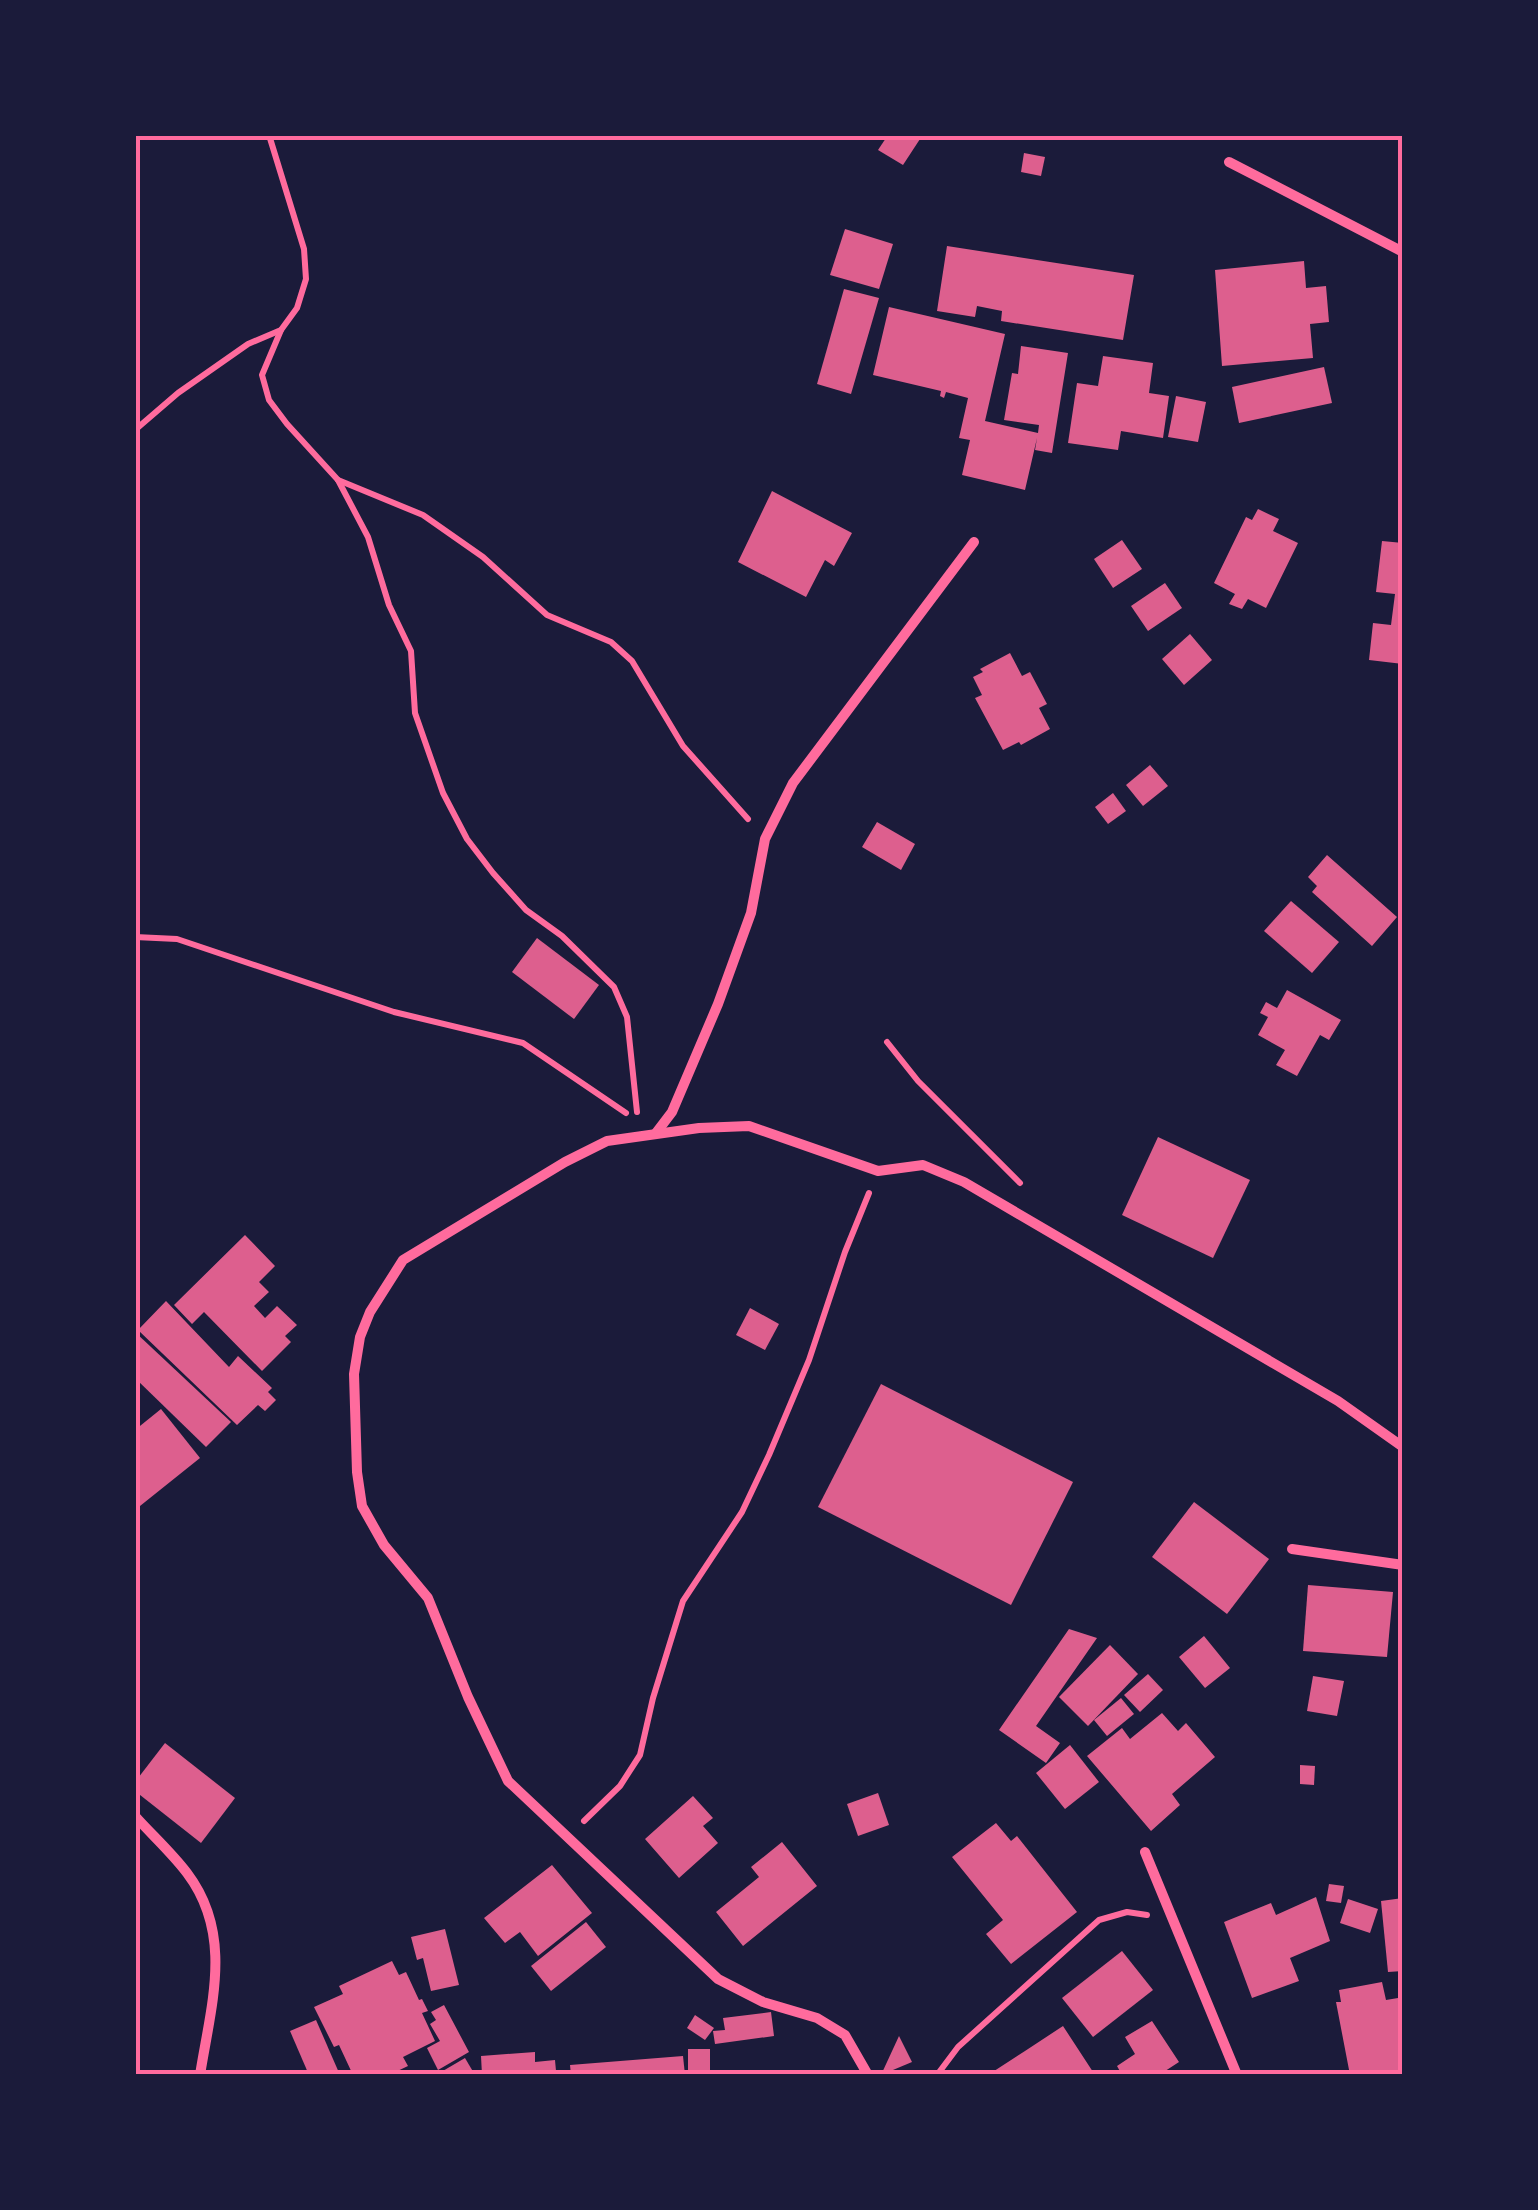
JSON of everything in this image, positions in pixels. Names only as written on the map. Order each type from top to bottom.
[{"type":"street","points":[[1228,162],[1403,252]]},
{"type":"street","points":[[656,1133],[672,1112],[718,1004],[751,913],[765,839],[793,783],[974,542]]},
{"type":"street","points":[[868,2075],[845,2034],[817,2018],[763,2002],[718,1979],[508,1781],[468,1697],[428,1598],[384,1546],[362,1506],[354,1374],[360,1337],[404,1260],[607,1140],[749,1126],[878,1170],[923,1165],[964,1182],[1338,1401],[1403,1447]]},
{"type":"street","points":[[1292,1549],[1403,1565]]},
{"type":"street","points":[[135,1816],[186,1872],[212,1920],[217,1964],[200,2075]]},
{"type":"street","points":[[1145,1852],[1237,2075]]},
{"type":"path","points":[[135,937],[177,940],[394,1012],[523,1043],[639,1123],[627,1018],[614,987],[562,936],[526,910],[467,839],[443,793],[415,712],[411,651],[389,606],[368,537],[338,480],[269,400],[262,376],[281,330],[297,308],[306,279],[304,249],[269,135]]},
{"type":"path","points":[[135,430],[178,393],[248,344],[281,330]]},
{"type":"path","points":[[338,480],[423,515],[483,557],[547,615],[611,642],[632,661],[683,746],[765,839]]},
{"type":"path","points":[[887,1042],[918,1081],[1023,1186]]},
{"type":"path","points":[[570,1837],[620,1786],[640,1755],[683,1601],[742,1512],[768,1456],[809,1360],[845,1252],[878,1170]]},
{"type":"path","points":[[937,2075],[958,2047],[1099,1920],[1127,1912],[1175,1918]]},
{"type":"building","points":[[888,135],[914,135],[920,139],[903,165],[878,150]]},
{"type":"building","points":[[1024,153],[1045,157],[1041,176],[1021,172]]},
{"type":"building","points":[[845,229],[893,244],[879,289],[830,275]]},
{"type":"building","points":[[947,246],[1134,275],[1123,340],[1001,321],[1002,311],[977,306],[975,317],[937,311]]},
{"type":"building","points":[[1304,261],[1306,288],[1326,286],[1329,322],[1310,324],[1313,358],[1222,366],[1215,270]]},
{"type":"building","points":[[844,289],[879,298],[851,394],[817,384]]},
{"type":"building","points":[[889,307],[1005,334],[985,421],[1038,433],[1039,425],[1004,420],[1012,373],[1018,374],[1021,346],[1068,353],[1052,453],[1035,450],[1037,438],[1025,490],[962,475],[970,440],[959,438],[968,398],[946,392],[944,398],[941,391],[873,375]]},
{"type":"building","points":[[1103,356],[1153,363],[1149,393],[1169,396],[1163,438],[1121,431],[1118,450],[1068,443],[1077,383],[1098,386]]},
{"type":"building","points":[[1324,367],[1332,403],[1239,423],[1232,387]]},
{"type":"building","points":[[1176,396],[1206,402],[1198,442],[1168,437]]},
{"type":"building","points":[[772,491],[852,533],[834,566],[825,560],[806,597],[738,562]]},
{"type":"building","points":[[1258,509],[1279,519],[1273,531],[1298,543],[1266,608],[1248,599],[1242,609],[1229,604],[1235,594],[1214,583],[1246,517],[1252,520]]},
{"type":"building","points":[[1122,540],[1142,569],[1113,588],[1094,559]]},
{"type":"building","points":[[1382,541],[1403,543],[1403,664],[1369,660],[1373,623],[1391,625],[1395,594],[1376,592]]},
{"type":"building","points":[[1165,583],[1182,608],[1148,631],[1131,606]]},
{"type":"building","points":[[1190,634],[1212,660],[1184,685],[1162,659]]},
{"type":"building","points":[[1010,653],[1022,676],[1030,672],[1047,704],[1039,708],[1050,729],[1003,750],[975,698],[982,695],[973,677]]},
{"type":"building","points":[[1150,765],[1168,786],[1143,806],[1126,785]]},
{"type":"building","points":[[1113,793],[1126,811],[1108,824],[1095,807]]},
{"type":"building","points":[[877,822],[915,844],[901,870],[862,847]]},
{"type":"building","points":[[1327,855],[1397,917],[1372,946],[1312,892],[1317,886],[1308,877]]},
{"type":"building","points":[[1291,901],[1339,942],[1312,973],[1264,931]]},
{"type":"building","points":[[537,938],[599,985],[574,1019],[512,972]]},
{"type":"building","points":[[1287,990],[1341,1020],[1329,1040],[1320,1035],[1297,1076],[1276,1065],[1285,1050],[1258,1035],[1268,1017],[1260,1013],[1266,1002],[1277,1008]]},
{"type":"building","points":[[1158,1137],[1250,1180],[1213,1258],[1122,1215]]},
{"type":"building","points":[[245,1235],[275,1266],[259,1282],[269,1292],[254,1306],[265,1318],[277,1306],[297,1325],[285,1336],[291,1342],[262,1371],[204,1312],[192,1324],[174,1305]]},
{"type":"building","points":[[166,1301],[229,1367],[238,1356],[272,1388],[268,1392],[276,1400],[265,1411],[258,1405],[237,1425],[138,1330]]},
{"type":"building","points":[[750,1308],[779,1324],[765,1350],[736,1335]]},
{"type":"building","points":[[135,1332],[231,1422],[206,1447],[135,1378]]},
{"type":"building","points":[[881,1384],[1073,1482],[1011,1605],[818,1507]]},
{"type":"building","points":[[161,1409],[200,1458],[135,1510],[135,1430]]},
{"type":"building","points":[[1194,1502],[1269,1559],[1227,1614],[1152,1557]]},
{"type":"building","points":[[1308,1585],[1393,1592],[1387,1657],[1303,1651]]},
{"type":"building","points":[[1069,1629],[1097,1638],[1036,1726],[1060,1743],[1046,1763],[999,1730]]},
{"type":"building","points":[[1204,1636],[1230,1668],[1205,1688],[1179,1657]]},
{"type":"building","points":[[1110,1645],[1138,1674],[1088,1726],[1059,1697]]},
{"type":"building","points":[[1148,1674],[1163,1690],[1140,1712],[1124,1695]]},
{"type":"building","points":[[1313,1676],[1344,1681],[1337,1716],[1307,1711]]},
{"type":"building","points":[[1121,1698],[1134,1714],[1107,1736],[1094,1720]]},
{"type":"building","points":[[1162,1713],[1178,1731],[1186,1723],[1215,1757],[1172,1794],[1180,1805],[1151,1831],[1087,1756],[1122,1728],[1130,1739]]},
{"type":"building","points":[[165,1743],[235,1798],[201,1843],[135,1791],[135,1782]]},
{"type":"building","points":[[1070,1745],[1099,1782],[1065,1809],[1036,1773]]},
{"type":"building","points":[[1300,1765],[1315,1766],[1314,1785],[1300,1784]]},
{"type":"building","points":[[878,1793],[889,1825],[858,1836],[847,1804]]},
{"type":"building","points":[[693,1796],[713,1818],[703,1826],[718,1843],[679,1878],[645,1839]]},
{"type":"building","points":[[996,1823],[1011,1841],[1017,1836],[1077,1912],[1011,1964],[986,1934],[1003,1920],[952,1857]]},
{"type":"building","points":[[782,1842],[817,1886],[743,1946],[716,1912],[759,1877],[751,1867]]},
{"type":"building","points":[[552,1865],[592,1913],[538,1956],[520,1932],[505,1943],[484,1918]]},
{"type":"building","points":[[1329,1884],[1344,1886],[1341,1903],[1326,1901]]},
{"type":"building","points":[[1316,1897],[1330,1941],[1290,1958],[1299,1981],[1252,1998],[1224,1922],[1271,1903],[1276,1915]]},
{"type":"building","points":[[1403,1898],[1403,1971],[1388,1972],[1381,1901]]},
{"type":"building","points":[[1348,1899],[1378,1909],[1370,1933],[1340,1923]]},
{"type":"building","points":[[586,1922],[606,1947],[551,1991],[531,1966]]},
{"type":"building","points":[[445,1929],[459,1985],[431,1991],[423,1958],[417,1960],[411,1937]]},
{"type":"building","points":[[1122,1951],[1153,1990],[1093,2037],[1062,1998]]},
{"type":"building","points":[[392,1961],[399,1975],[406,1972],[419,2000],[422,1999],[428,2011],[422,2013],[435,2041],[403,2057],[408,2066],[389,2075],[353,2075],[314,2007],[343,1994],[339,1986]]},
{"type":"building","points":[[1382,1982],[1386,2000],[1398,1998],[1403,2023],[1403,2075],[1350,2075],[1336,2002],[1341,2002],[1339,1990]]},
{"type":"building","points":[[444,2005],[469,2052],[438,2070],[427,2048],[440,2041],[430,2024],[436,2020],[431,2012]]},
{"type":"building","points":[[771,2012],[774,2036],[715,2044],[713,2031],[725,2030],[723,2018]]},
{"type":"building","points":[[695,2015],[714,2028],[705,2040],[687,2028]]},
{"type":"building","points":[[316,2020],[340,2075],[309,2075],[290,2031]]},
{"type":"building","points":[[1152,2021],[1179,2062],[1159,2075],[1122,2075],[1117,2066],[1135,2054],[1125,2037]]},
{"type":"building","points":[[1063,2026],[1095,2075],[988,2075],[1025,2051]]},
{"type":"building","points":[[899,2036],[912,2062],[881,2075]]},
{"type":"building","points":[[688,2049],[710,2049],[710,2075],[688,2075]]},
{"type":"building","points":[[535,2052],[535,2062],[555,2060],[556,2071],[482,2075],[481,2056]]},
{"type":"building","points":[[683,2056],[685,2075],[571,2075],[570,2065]]},
{"type":"building","points":[[465,2058],[475,2075],[436,2075]]}]
